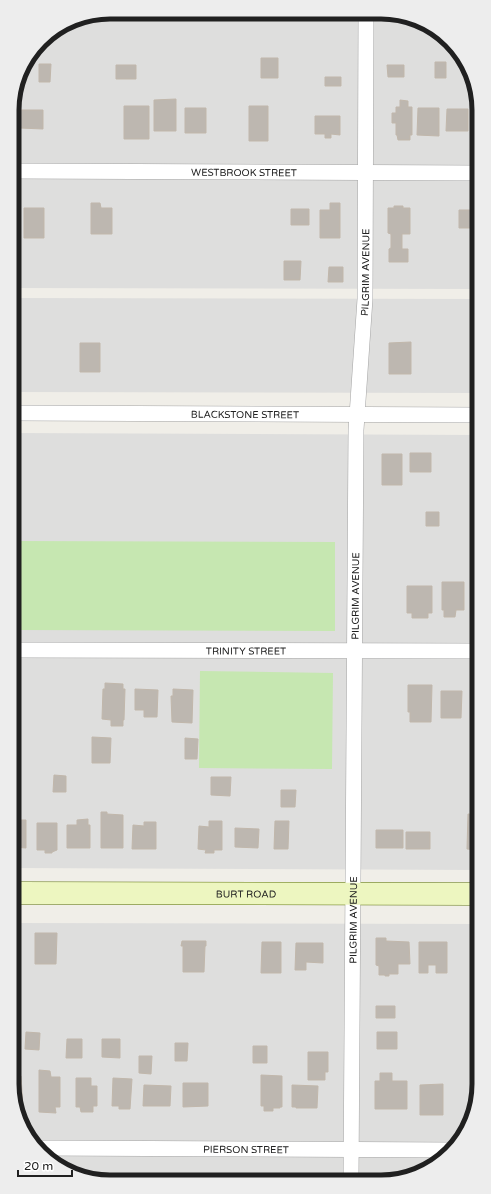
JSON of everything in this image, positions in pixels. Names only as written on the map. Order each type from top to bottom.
[{"type":"street","name":"PILGRIM AVENUE","points":[[351,1175],[356,438],[365,299],[366,19]]},
{"type":"street","name":"WESTBROOK STREET","points":[[19,171],[472,173]]},
{"type":"street","name":"BLACKSTONE STREET","points":[[19,413],[472,415]]},
{"type":"street","name":"TRINITY STREET","points":[[19,650],[472,651]]},
{"type":"street","name":"BURT ROAD","points":[[19,893],[472,894]]},
{"type":"street","name":"PIERSON STREET","points":[[45,1148],[443,1150]]},
{"type":"shaded area","points":[[381,19],[399,21],[421,28],[432,34],[450,50],[460,64],[469,86],[472,110],[472,289],[19,288],[19,104],[22,86],[28,70],[41,50],[59,34],[80,24],[98,20]]},
{"type":"shaded area","points":[[19,298],[472,299],[472,393],[19,392]]},
{"type":"shaded area","points":[[19,433],[472,435],[472,870],[19,868]]},
{"type":"shaded area","points":[[19,923],[472,924],[472,1090],[465,1119],[453,1140],[432,1160],[411,1170],[393,1174],[110,1175],[92,1173],[70,1166],[59,1160],[41,1144],[31,1130],[22,1108],[19,1084]]},
{"type":"green space","points":[[19,541],[335,542],[335,631],[19,630]]},
{"type":"green space","points":[[200,671],[333,673],[332,769],[199,768]]},
{"type":"building","points":[[261,58],[278,58],[278,78],[261,78]]},
{"type":"building","points":[[435,62],[446,62],[446,78],[435,78]]},
{"type":"building","points":[[39,64],[51,64],[50,82],[39,82]]},
{"type":"building","points":[[116,65],[136,65],[136,79],[116,79]]},
{"type":"building","points":[[387,65],[404,65],[404,77],[388,77]]},
{"type":"building","points":[[325,77],[341,77],[341,86],[325,86]]},
{"type":"building","points":[[176,99],[176,131],[154,131],[154,100]]},
{"type":"building","points":[[400,100],[408,101],[408,107],[412,107],[412,135],[410,135],[410,140],[398,140],[396,135],[396,123],[392,123],[392,113],[396,113],[396,107],[400,107]]},
{"type":"building","points":[[124,106],[149,106],[149,139],[124,139]]},
{"type":"building","points":[[249,106],[268,106],[268,141],[249,141]]},
{"type":"building","points":[[185,108],[206,108],[206,133],[185,133]]},
{"type":"building","points":[[418,108],[439,108],[439,136],[417,135]]},
{"type":"building","points":[[447,109],[468,109],[468,131],[446,131]]},
{"type":"building","points":[[20,110],[43,110],[43,129],[20,128]]},
{"type":"building","points":[[315,116],[340,116],[340,135],[331,134],[331,138],[325,138],[325,134],[315,134]]},
{"type":"building","points":[[91,203],[100,203],[101,208],[112,208],[112,234],[91,234]]},
{"type":"building","points":[[330,203],[340,203],[340,238],[320,238],[320,210],[330,210]]},
{"type":"building","points":[[394,206],[410,208],[410,234],[402,234],[402,249],[408,249],[408,262],[389,262],[391,234],[388,233],[388,208],[394,208]]},
{"type":"building","points":[[24,208],[44,208],[44,238],[24,238]]},
{"type":"building","points":[[291,209],[309,209],[309,225],[291,225]]},
{"type":"building","points":[[459,210],[472,210],[472,228],[459,228]]},
{"type":"building","points":[[284,261],[301,261],[300,280],[284,280]]},
{"type":"building","points":[[329,267],[343,267],[343,282],[328,282]]},
{"type":"building","points":[[411,342],[411,374],[389,374],[389,343]]},
{"type":"building","points":[[80,343],[100,343],[100,372],[80,372]]},
{"type":"building","points":[[410,453],[431,453],[431,472],[410,472]]},
{"type":"building","points":[[382,454],[402,454],[402,485],[382,485]]},
{"type":"building","points":[[426,512],[439,512],[439,526],[426,526]]},
{"type":"building","points":[[442,582],[464,582],[464,610],[456,610],[455,617],[444,617],[444,610],[442,610]]},
{"type":"building","points":[[407,586],[432,586],[432,613],[428,613],[428,618],[412,618],[412,613],[407,613]]},
{"type":"building","points":[[105,683],[123,684],[123,689],[125,689],[123,726],[111,726],[111,720],[102,719],[103,689],[105,689]]},
{"type":"building","points":[[408,685],[432,685],[431,722],[410,722],[410,712],[408,712]]},
{"type":"building","points":[[135,689],[158,690],[157,717],[144,717],[144,710],[135,710]]},
{"type":"building","points":[[173,689],[193,690],[192,723],[172,722],[171,696],[173,696]]},
{"type":"building","points":[[441,691],[462,691],[461,718],[441,718]]},
{"type":"building","points":[[92,737],[111,738],[110,763],[92,763]]},
{"type":"building","points":[[185,738],[198,739],[197,759],[185,759]]},
{"type":"building","points":[[54,775],[66,776],[66,792],[53,792]]},
{"type":"building","points":[[211,777],[231,777],[230,796],[211,795]]},
{"type":"building","points":[[281,790],[296,790],[295,807],[281,807]]},
{"type":"building","points":[[101,812],[123,815],[123,848],[101,848]]},
{"type":"building","points":[[468,814],[472,814],[472,849],[467,849]]},
{"type":"building","points":[[88,819],[88,825],[90,825],[90,848],[67,848],[67,825],[77,825],[77,820]]},
{"type":"building","points":[[19,820],[26,820],[26,848],[19,847]]},
{"type":"building","points":[[209,821],[222,821],[222,850],[214,850],[214,853],[205,853],[206,850],[198,849],[199,826],[209,827]]},
{"type":"building","points":[[275,821],[289,821],[288,849],[274,849]]},
{"type":"building","points":[[144,822],[156,822],[156,849],[132,849],[133,825],[144,826]]},
{"type":"building","points":[[37,823],[57,823],[57,850],[52,853],[45,853],[45,850],[37,850]]},
{"type":"building","points":[[235,828],[259,829],[258,848],[235,847]]},
{"type":"building","points":[[376,830],[403,830],[403,848],[376,848]]},
{"type":"building","points":[[406,832],[430,832],[430,849],[406,849]]},
{"type":"building","points":[[35,933],[57,933],[56,964],[35,964]]},
{"type":"building","points":[[376,938],[386,938],[386,941],[409,942],[410,964],[398,964],[398,974],[389,974],[389,976],[379,975],[379,966],[376,965]]},
{"type":"building","points":[[182,941],[206,941],[204,972],[183,972]]},
{"type":"building","points":[[262,942],[281,942],[281,973],[261,973]]},
{"type":"building","points":[[419,942],[447,942],[447,973],[436,973],[436,965],[428,965],[428,973],[419,973]]},
{"type":"building","points":[[296,943],[323,943],[323,963],[306,962],[306,970],[295,970]]},
{"type":"building","points":[[376,1006],[395,1006],[395,1018],[376,1018]]},
{"type":"building","points":[[26,1032],[40,1033],[39,1050],[25,1049]]},
{"type":"building","points":[[377,1032],[397,1032],[397,1049],[377,1049]]},
{"type":"building","points":[[67,1039],[82,1039],[82,1058],[66,1058]]},
{"type":"building","points":[[102,1039],[120,1039],[120,1058],[102,1057]]},
{"type":"building","points":[[175,1043],[188,1043],[187,1061],[175,1061]]},
{"type":"building","points":[[253,1046],[267,1046],[267,1063],[253,1063]]},
{"type":"building","points":[[308,1052],[328,1052],[328,1072],[325,1072],[325,1080],[308,1080]]},
{"type":"building","points":[[139,1056],[152,1056],[151,1074],[139,1073]]},
{"type":"building","points":[[39,1070],[50,1071],[51,1077],[60,1077],[60,1107],[55,1107],[56,1113],[39,1112]]},
{"type":"building","points":[[380,1073],[392,1073],[392,1081],[407,1081],[407,1109],[375,1109],[375,1081],[380,1081]]},
{"type":"building","points":[[261,1075],[282,1076],[282,1107],[273,1108],[273,1111],[264,1111],[264,1106],[261,1106]]},
{"type":"building","points":[[19,1076],[21,1076],[23,1107],[20,1096]]},
{"type":"building","points":[[76,1078],[91,1078],[91,1086],[97,1086],[97,1106],[93,1106],[93,1112],[81,1112],[80,1107],[76,1107]]},
{"type":"building","points":[[113,1078],[132,1079],[130,1109],[119,1109],[119,1106],[112,1106]]},
{"type":"building","points":[[183,1083],[208,1083],[208,1106],[183,1107]]},
{"type":"building","points":[[443,1084],[443,1115],[420,1115],[420,1085]]},
{"type":"building","points":[[144,1085],[171,1086],[170,1106],[143,1106]]},
{"type":"building","points":[[292,1085],[318,1086],[317,1108],[292,1107]]}]
